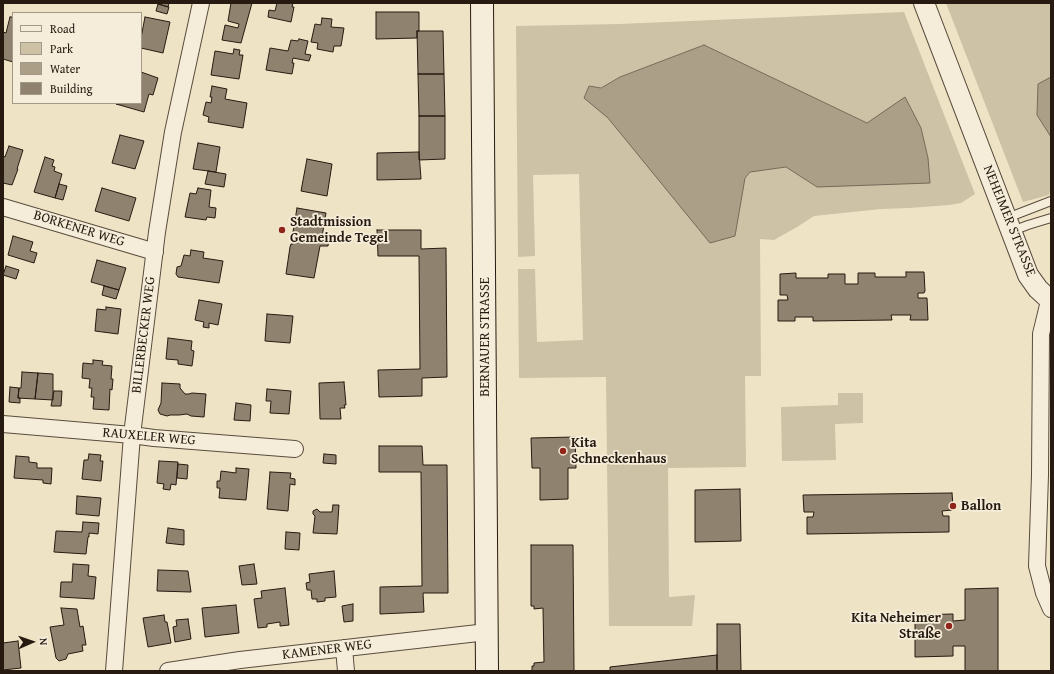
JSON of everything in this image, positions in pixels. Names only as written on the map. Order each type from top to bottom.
[{"type":"main road","name":"BERNAUER STRASSE","points":[[482,3],[487,671]]},
{"type":"street","name":"BILLERBECKER WEG","points":[[114,671],[132,435],[155,252],[173,132],[200,3]]},
{"type":"street","name":"NEHEIMER STRASSE","points":[[924,3],[1028,275],[1038,289],[1050,301],[1041,334],[1040,475],[1037,566],[1044,593],[1051,609]]},
{"type":"street","name":"BORKENER WEG","points":[[3,207],[155,252]]},
{"type":"street","name":"RAUXELER WEG","points":[[3,424],[154,438],[295,448]]},
{"type":"street","name":"KAMENER WEG","points":[[168,671],[240,660],[487,632]]},
{"type":"street","points":[[344,648],[346,671]]},
{"type":"lane","points":[[1009,225],[1051,202]]},
{"type":"lane","points":[[1009,225],[1028,225],[1051,218]]},
{"type":"green space","points":[[946,3],[1051,3],[1051,77],[1038,84],[1037,114],[1051,137],[1051,187],[1049,195],[1023,202]]},
{"type":"green space","points":[[904,12],[975,194],[961,203],[949,205],[881,209],[814,216],[774,240],[760,239],[761,376],[745,376],[746,467],[668,468],[669,597],[695,595],[692,626],[609,626],[606,377],[519,378],[518,269],[535,269],[537,342],[583,340],[579,174],[533,175],[535,256],[518,257],[516,26],[619,24]],"holes":[[[704,45],[867,123],[921,128],[928,158],[817,187],[786,167],[750,172],[745,178],[735,236],[596,106],[584,98],[589,86],[600,88],[620,77]]]},
{"type":"green space","points":[[838,393],[863,393],[863,423],[835,424],[836,460],[782,461],[781,407],[838,405]]},
{"type":"water","points":[[704,45],[867,123],[905,97],[921,128],[928,158],[930,183],[817,187],[786,167],[750,172],[745,178],[735,236],[710,243],[608,118],[584,98],[589,86],[601,88],[620,77]]},
{"type":"water","points":[[1051,77],[1051,137],[1037,115],[1038,84]]},
{"type":"building","points":[[155,3],[169,3],[168,7]]},
{"type":"building","points":[[231,3],[252,3],[241,43],[222,40],[225,25],[238,28],[239,24],[228,21]]},
{"type":"building","points":[[277,3],[293,3],[292,7],[294,7],[291,22],[268,17],[269,10],[275,11]]},
{"type":"building","points":[[158,4],[169,7],[167,14],[156,11]]},
{"type":"building","points":[[376,12],[419,12],[419,31],[417,31],[417,38],[376,39]]},
{"type":"building","points":[[10,17],[12,17],[12,62],[3,59],[3,32],[6,33]]},
{"type":"building","points":[[145,17],[170,22],[163,53],[142,48],[142,33]]},
{"type":"building","points":[[322,18],[332,19],[331,27],[344,28],[341,46],[334,46],[333,52],[317,49],[318,43],[311,42],[315,24],[321,25]]},
{"type":"building","points":[[417,31],[443,31],[444,74],[418,74]]},
{"type":"building","points":[[299,39],[308,41],[305,54],[311,55],[309,61],[293,58],[292,63],[294,63],[292,74],[266,70],[270,48],[288,51],[291,40],[298,41]]},
{"type":"building","points":[[234,49],[240,50],[239,55],[243,55],[239,79],[211,75],[215,51],[233,54]]},
{"type":"building","points":[[142,72],[158,78],[153,95],[149,94],[144,112],[116,104],[142,104]]},
{"type":"building","points":[[418,74],[444,74],[445,116],[419,116]]},
{"type":"building","points":[[212,86],[227,89],[225,99],[247,103],[243,128],[208,122],[209,117],[203,115],[206,102],[211,103],[212,97],[210,97]]},
{"type":"building","points":[[419,116],[445,116],[445,159],[419,160]]},
{"type":"building","points":[[120,135],[144,141],[135,169],[112,163]]},
{"type":"building","points":[[198,143],[220,147],[216,172],[193,169]]},
{"type":"building","points":[[9,146],[23,150],[12,185],[3,183],[3,156],[5,157]]},
{"type":"building","points":[[419,152],[421,179],[377,180],[377,153]]},
{"type":"building","points":[[45,157],[54,160],[52,166],[55,167],[54,171],[62,174],[55,198],[34,192]]},
{"type":"building","points":[[307,159],[332,164],[327,196],[301,191]]},
{"type":"building","points":[[208,171],[226,174],[224,187],[205,184]]},
{"type":"building","points":[[59,184],[67,186],[63,200],[55,198]]},
{"type":"building","points":[[102,188],[136,198],[129,221],[95,211]]},
{"type":"building","points":[[198,188],[211,190],[209,207],[216,208],[215,218],[207,217],[206,220],[185,217],[190,193],[196,194]]},
{"type":"building","points":[[297,208],[326,213],[322,237],[329,239],[328,246],[320,246],[314,278],[286,274],[290,247],[291,244],[293,244],[294,238],[292,238]]},
{"type":"building","points":[[377,230],[421,230],[421,249],[446,248],[447,377],[422,378],[422,396],[379,397],[378,370],[420,369],[419,256],[378,256]]},
{"type":"building","points":[[13,236],[33,242],[30,251],[37,253],[34,263],[8,255]]},
{"type":"building","points":[[191,250],[204,252],[203,258],[223,261],[219,283],[178,277],[176,274],[177,267],[181,266],[184,255],[190,256]]},
{"type":"building","points":[[97,260],[126,268],[119,290],[91,282]]},
{"type":"building","points":[[6,266],[19,270],[16,279],[3,275]]},
{"type":"building","points":[[906,272],[924,272],[925,291],[924,293],[918,293],[918,298],[927,298],[928,320],[910,320],[911,315],[891,315],[892,320],[813,321],[813,317],[795,317],[795,321],[778,321],[778,300],[788,300],[787,295],[780,295],[780,274],[796,273],[796,278],[828,278],[828,274],[845,274],[845,284],[858,284],[858,273],[875,273],[875,277],[906,277]]},
{"type":"building","points":[[104,286],[119,290],[116,299],[102,295]]},
{"type":"building","points":[[199,300],[222,304],[218,325],[209,323],[209,328],[203,327],[204,322],[195,320]]},
{"type":"building","points":[[106,307],[121,309],[118,334],[95,331],[97,309],[106,310]]},
{"type":"building","points":[[267,314],[293,316],[290,343],[265,341]]},
{"type":"building","points":[[168,338],[192,341],[191,350],[194,351],[192,366],[178,364],[178,360],[166,359]]},
{"type":"building","points":[[93,360],[103,361],[102,365],[112,366],[111,379],[113,379],[112,390],[110,389],[109,410],[93,409],[94,397],[91,397],[92,388],[89,388],[90,379],[82,378],[83,363],[93,364]]},
{"type":"building","points":[[22,372],[38,373],[35,399],[18,398],[19,388],[21,388]]},
{"type":"building","points":[[38,373],[53,374],[53,400],[35,399]]},
{"type":"building","points":[[344,382],[346,405],[344,405],[345,408],[340,408],[341,419],[320,419],[319,383]]},
{"type":"building","points":[[162,383],[180,384],[180,388],[185,394],[206,394],[204,417],[191,416],[187,414],[167,416],[160,414],[158,410],[161,403]]},
{"type":"building","points":[[10,387],[19,388],[18,398],[20,398],[20,403],[9,402]]},
{"type":"building","points":[[267,389],[291,391],[289,414],[270,413],[271,401],[266,401]]},
{"type":"building","points":[[54,391],[62,391],[61,406],[51,406]]},
{"type":"building","points":[[236,403],[251,405],[250,421],[234,420]]},
{"type":"building","points":[[575,437],[576,468],[568,468],[568,499],[540,500],[540,468],[532,468],[531,438]]},
{"type":"building","points":[[379,446],[422,446],[423,465],[447,465],[448,593],[423,593],[424,612],[380,614],[380,587],[422,586],[421,472],[379,472]]},
{"type":"building","points":[[89,454],[101,455],[100,461],[103,461],[101,481],[82,479],[84,460],[88,460]]},
{"type":"building","points":[[324,454],[336,455],[336,464],[323,463]]},
{"type":"building","points":[[16,456],[29,457],[29,462],[37,463],[37,468],[52,468],[51,484],[43,483],[43,480],[14,478]]},
{"type":"building","points":[[159,461],[178,462],[176,485],[171,484],[170,490],[163,489],[164,484],[157,483]]},
{"type":"building","points":[[178,464],[188,465],[187,479],[177,478]]},
{"type":"building","points":[[236,468],[249,469],[246,500],[219,498],[220,488],[217,488],[217,481],[220,481],[221,471],[236,473]]},
{"type":"building","points":[[270,472],[291,473],[290,478],[295,479],[295,485],[290,484],[288,511],[267,509]]},
{"type":"building","points":[[740,489],[741,541],[695,542],[695,490]]},
{"type":"building","points":[[952,493],[952,510],[942,511],[943,516],[949,516],[949,532],[807,534],[807,517],[813,517],[814,512],[804,512],[803,495]]},
{"type":"building","points":[[77,496],[101,498],[99,516],[76,514]]},
{"type":"building","points":[[333,505],[339,505],[337,534],[313,533],[315,516],[313,511],[317,509],[320,512],[332,512]]},
{"type":"building","points":[[83,522],[99,523],[98,534],[89,533],[86,554],[54,552],[56,531],[82,532]]},
{"type":"building","points":[[168,528],[184,530],[184,545],[166,543]]},
{"type":"building","points":[[286,532],[300,533],[299,550],[285,549]]},
{"type":"building","points":[[531,545],[573,545],[574,671],[532,671],[532,666],[534,666],[534,663],[544,662],[543,608],[534,609],[534,606],[531,606]]},
{"type":"building","points":[[73,564],[89,565],[88,576],[96,577],[94,599],[60,597],[61,582],[72,582]]},
{"type":"building","points":[[254,564],[257,584],[242,585],[239,566]]},
{"type":"building","points":[[158,570],[188,571],[191,592],[157,591]]},
{"type":"building","points":[[334,571],[336,597],[325,598],[325,601],[317,602],[317,599],[312,599],[311,590],[307,590],[306,583],[310,582],[309,574]]},
{"type":"building","points":[[285,588],[289,625],[280,626],[280,622],[267,624],[267,627],[258,628],[254,599],[262,598],[261,591]]},
{"type":"building","points":[[998,588],[998,671],[965,671],[965,646],[953,646],[953,656],[915,657],[915,615],[953,614],[953,621],[965,620],[965,589]]},
{"type":"building","points":[[353,604],[353,621],[344,622],[342,606]]},
{"type":"building","points":[[236,605],[239,633],[205,637],[202,608]]},
{"type":"building","points":[[61,608],[77,609],[80,627],[83,626],[86,645],[82,645],[83,651],[68,654],[66,659],[59,661],[56,658],[50,627],[64,625]]},
{"type":"building","points":[[164,615],[165,622],[167,622],[171,643],[148,647],[143,618]]},
{"type":"building","points":[[188,619],[191,639],[175,642],[173,627],[177,626],[176,620]]},
{"type":"building","points":[[717,624],[740,624],[741,671],[717,671]]},
{"type":"building","points":[[18,641],[21,668],[3,670],[3,643]]},
{"type":"building","points":[[717,655],[717,671],[610,671],[610,667]]},
{"type":"place","name":"Stadtmission Gemeinde Tegel","points":[[282,230]]},
{"type":"place","name":"Kita Schneckenhaus","points":[[563,451]]},
{"type":"place","name":"Ballon","points":[[953,506]]},
{"type":"place","name":"Kita Neheimer Straße","points":[[949,626]]}]
